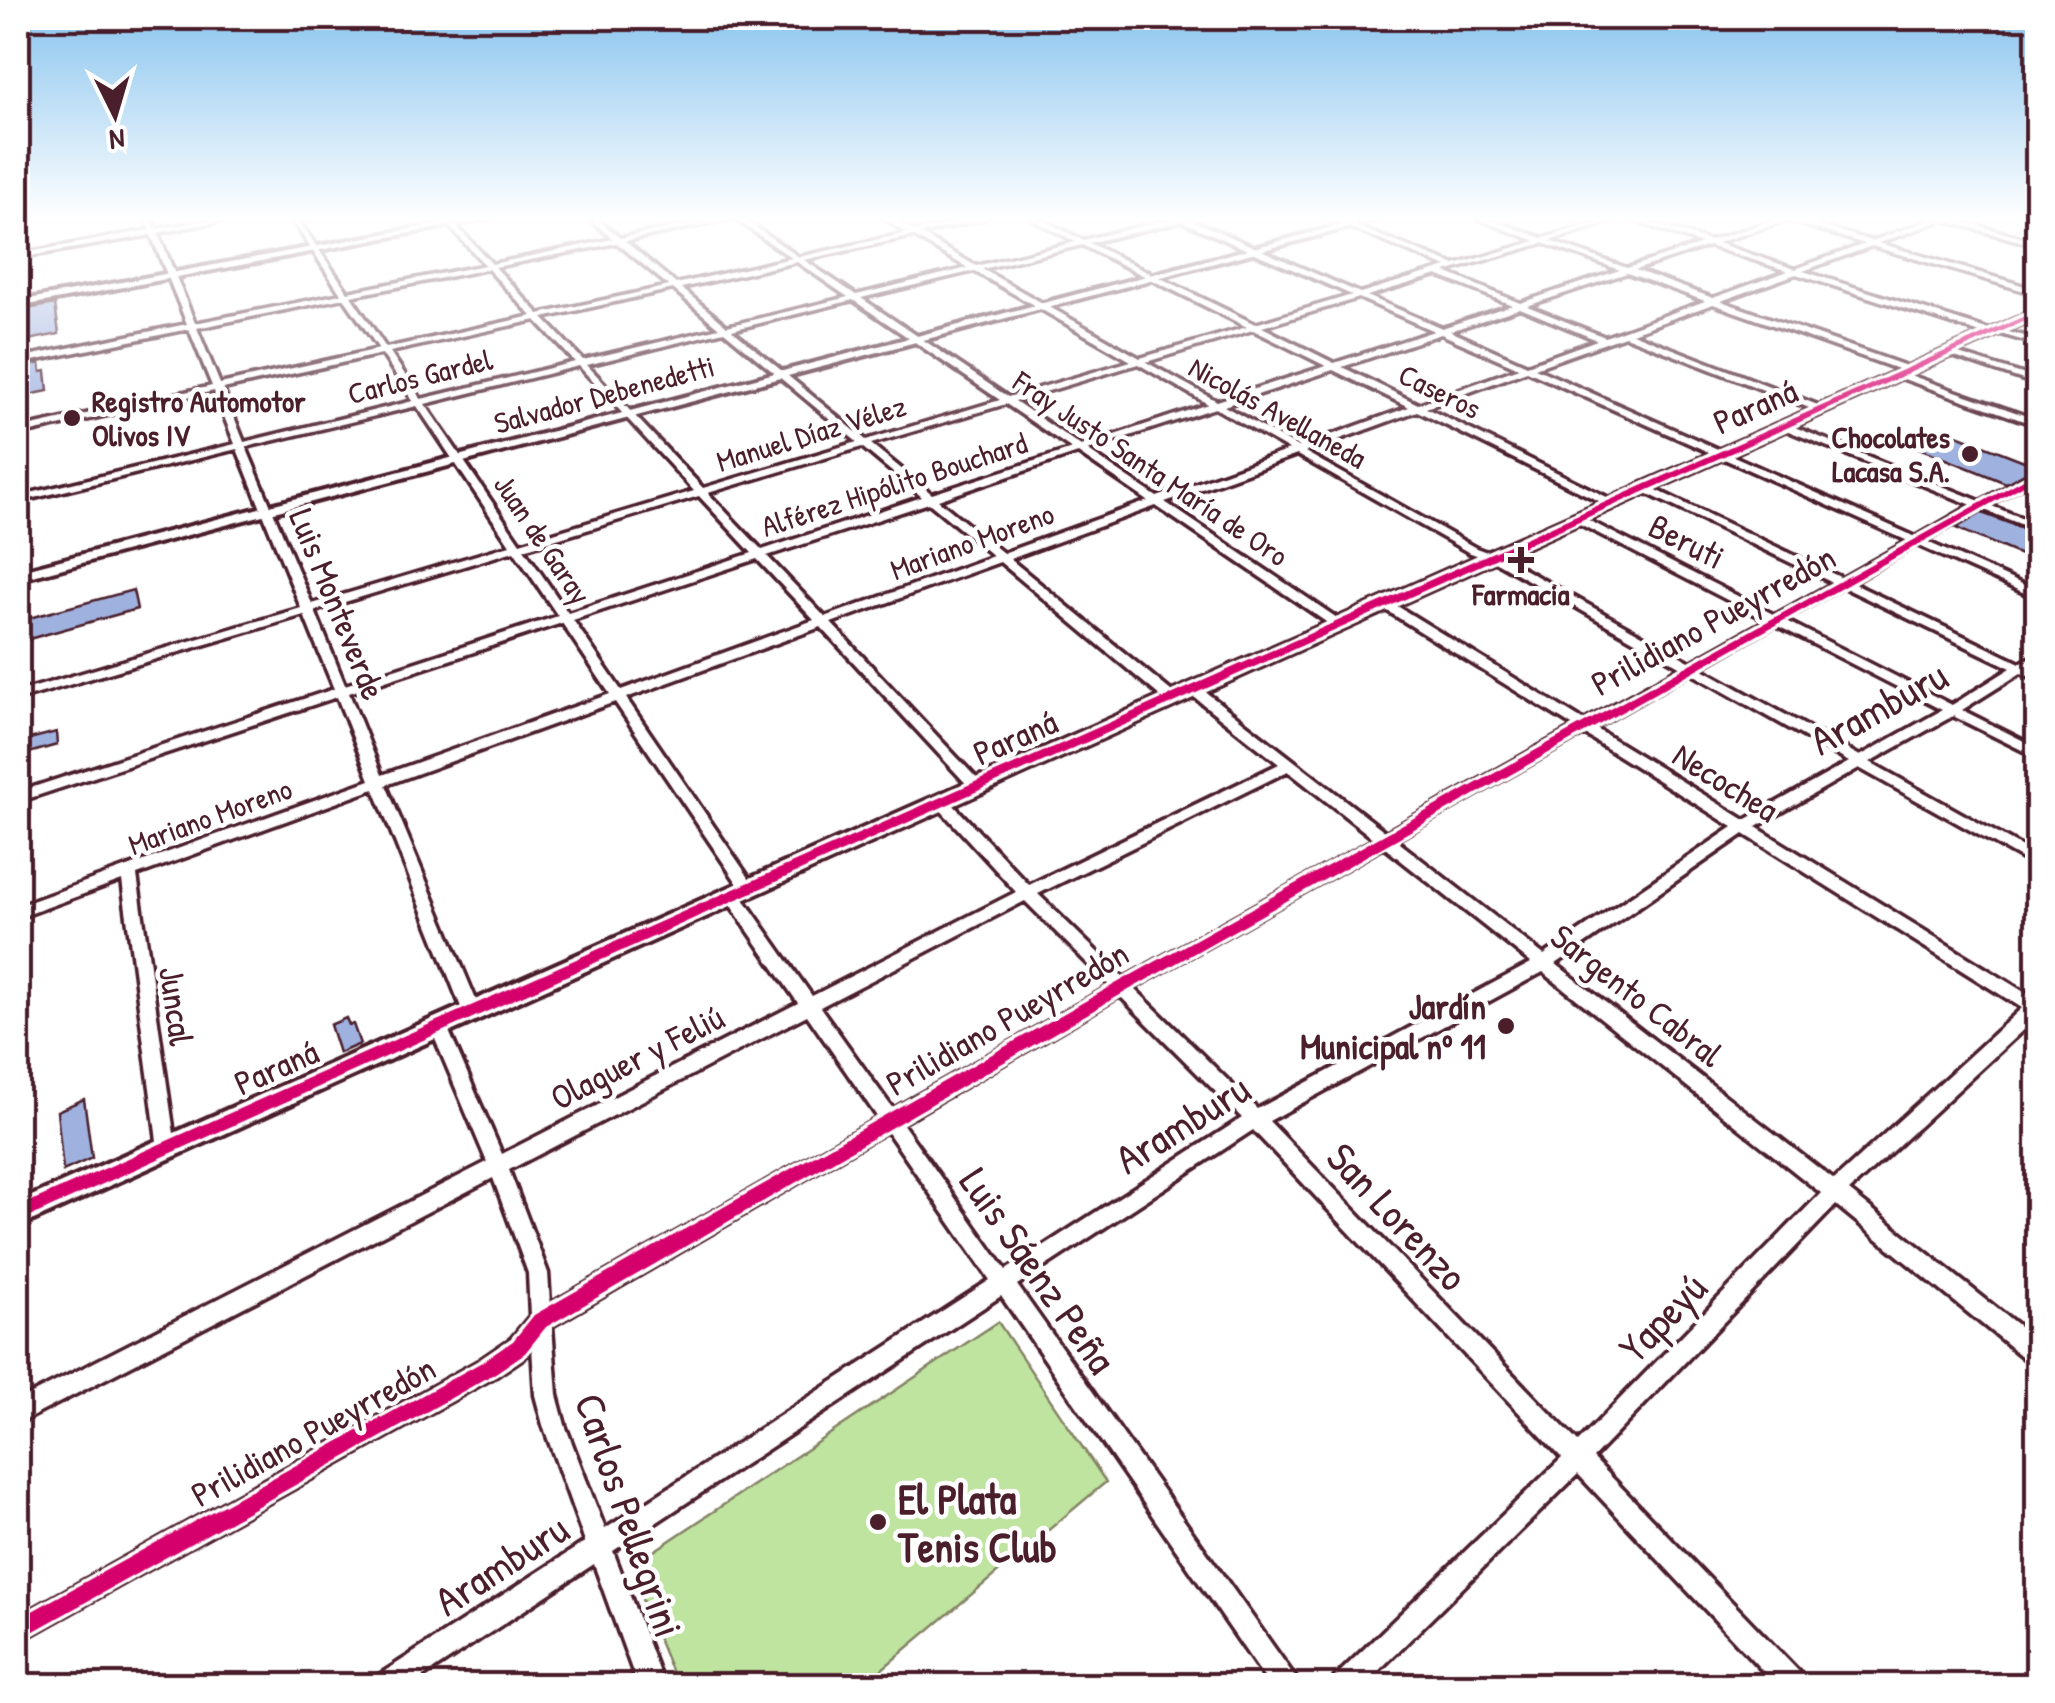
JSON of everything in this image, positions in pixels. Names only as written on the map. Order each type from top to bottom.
[{"type":"street","points":[[18,304],[54,297]]},
{"type":"street","name":"Luis Monteverde","points":[[181,297],[472,1012]]},
{"type":"street","points":[[18,362],[340,297]]},
{"type":"street","name":"Juan de Garay","points":[[349,297],[619,695],[741,892]]},
{"type":"street","points":[[520,297],[977,786]]},
{"type":"street","points":[[18,432],[620,297]]},
{"type":"street","points":[[686,297],[1172,699]]},
{"type":"street","name":"Carlos Gardel","points":[[18,499],[854,297]]},
{"type":"street","name":"Fray Justo Santa María de Oro","points":[[857,297],[1338,625]]},
{"type":"street","name":"Nicolás Avellaneda","points":[[1025,297],[2038,863]]},
{"type":"street","name":"Salvador Debenedetti","points":[[18,576],[1078,297]]},
{"type":"street","name":"Caseros","points":[[1193,297],[1610,503]]},
{"type":"street","name":"Manuel Díaz Vélez","points":[[18,696],[1354,297]]},
{"type":"street","points":[[1362,297],[1722,453],[2038,596]]},
{"type":"street","points":[[1499,297],[1605,340]]},
{"type":"street","name":"Alférez Hipólito Bouchard","points":[[18,797],[1546,297]]},
{"type":"street","points":[[1707,297],[2038,424]]},
{"type":"street","name":"Mariano Moreno","points":[[18,912],[1721,297]]},
{"type":"street","points":[[1881,297],[2038,343]]},
{"type":"street","name":"Paraná","points":[[18,1215],[2038,312]]},
{"type":"street","points":[[1624,333],[1820,409]]},
{"type":"street","points":[[1948,352],[2038,382]]},
{"type":"street","points":[[1784,426],[2038,528]]},
{"type":"street","name":"Prilidiano Pueyrredón","points":[[18,1630],[488,1368],[518,1346],[540,1321],[889,1120],[2037,473]]},
{"type":"street","points":[[1644,488],[2032,667]]},
{"type":"street","name":"Beruti","points":[[1576,518],[2038,754]]},
{"type":"street","name":"Necochea","points":[[1385,604],[1742,828],[2036,1006]]},
{"type":"street","name":"Aramburu","points":[[385,1686],[1254,1119],[1544,964],[1742,828],[2032,667]]},
{"type":"street","name":"Sargento Cabral","points":[[1194,690],[2038,1356]]},
{"type":"street","name":"Olaguer y Feliú","points":[[18,1413],[1026,893],[1289,765]]},
{"type":"street","name":"San Lorenzo","points":[[942,802],[1026,893],[1254,1119],[1795,1686]]},
{"type":"street","name":"Juncal","points":[[129,872],[166,1148]]},
{"type":"street","name":"Luis Sáenz Peña","points":[[741,892],[808,1005],[1286,1686]]},
{"type":"street","name":"Yapeyú","points":[[1344,1686],[1576,1460],[1835,1192],[2036,1006]]},
{"type":"street","name":"Carlos Pellegrini","points":[[439,1027],[498,1166],[538,1274],[550,1410],[651,1686]]},
{"type":"street","points":[[2030,1686],[2038,1675]]},
{"type":"green space","name":"El Plata Tenis Club","points":[[998,1322],[1106,1482],[863,1685],[677,1685],[634,1580],[639,1561]]},
{"type":"building","points":[[55,304],[59,334],[23,341],[22,310]]},
{"type":"building","points":[[40,363],[41,372],[46,371],[48,391],[19,397],[18,368]]},
{"type":"building","name":"Chocolates Lacasa S.A.","points":[[1937,427],[2037,466],[2006,483],[1904,442]]},
{"type":"building","points":[[1982,513],[2038,534],[2038,548],[2023,556],[1956,528]]},
{"type":"building","points":[[133,590],[137,609],[18,642],[18,621]]},
{"type":"building","points":[[56,732],[57,745],[18,756],[18,742]]},
{"type":"building","points":[[346,1018],[349,1025],[353,1024],[360,1044],[339,1053],[330,1025]]},
{"type":"building","points":[[84,1099],[92,1158],[63,1171],[57,1111]]},
{"type":"cycle path","points":[[18,1215],[2038,312]]},
{"type":"cycle path","points":[[18,1630],[488,1368],[519,1347],[540,1321],[1122,987],[2038,473]]},
{"type":"place","name":"Registro Automotor Olivos IV","points":[[72,418]]},
{"type":"place","name":"Chocolates Lacasa S.A.","points":[[1970,454]]},
{"type":"place","name":"Farmacia","points":[[1521,560]]},
{"type":"place","name":"Jardín Municipal nº 11","points":[[1506,1026]]},
{"type":"place","name":"El Plata Tenis Club","points":[[878,1522]]}]
